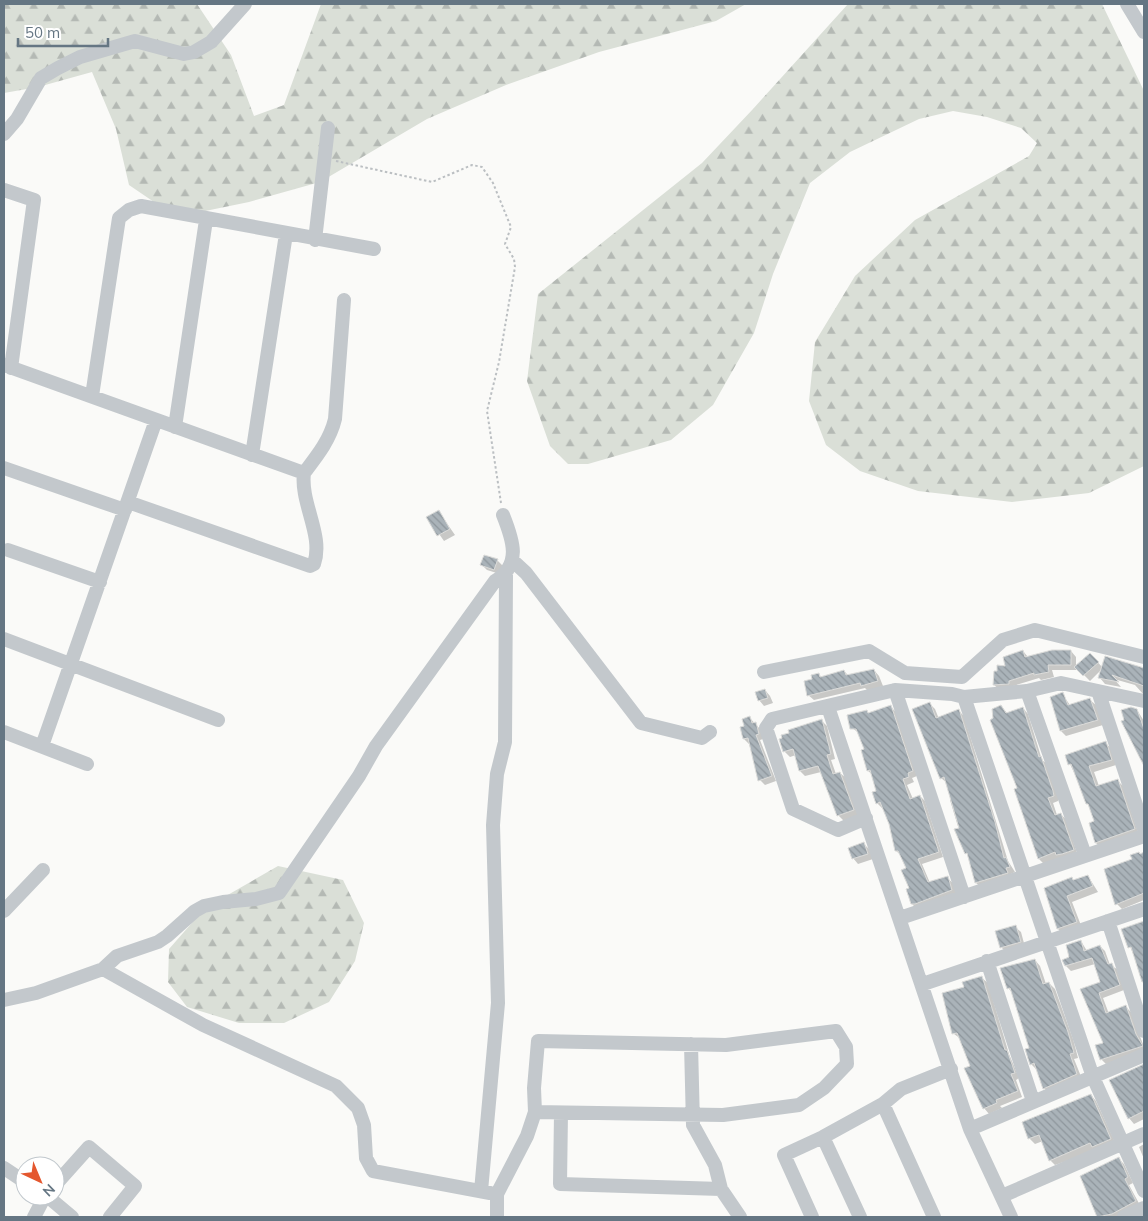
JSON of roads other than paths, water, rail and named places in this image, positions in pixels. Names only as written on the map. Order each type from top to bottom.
[{"type":"street","points":[[4,134],[17,119],[41,78],[58,68],[80,57],[135,41],[184,54],[194,52],[210,42],[245,4]]},
{"type":"street","points":[[1127,4],[1144,32]]},
{"type":"street","points":[[315,240],[328,128]]},
{"type":"street","points":[[4,190],[34,200],[8,367],[304,473]]},
{"type":"street","points":[[92,396],[119,218],[129,210],[141,206],[206,220],[374,249]]},
{"type":"street","points":[[176,426],[206,220]]},
{"type":"street","points":[[252,455],[286,234]]},
{"type":"street","points":[[4,468],[310,566],[316,557],[316,545],[304,499],[304,473],[332,433],[335,419],[344,300]]},
{"type":"street","points":[[42,746],[72,665],[156,420]]},
{"type":"street","points":[[480,1191],[498,1003],[493,825],[497,774],[504,742],[506,575],[513,561],[511,534],[503,515]]},
{"type":"street","points":[[8,550],[100,582]]},
{"type":"street","points":[[513,561],[526,573],[640,723],[702,738],[710,732]]},
{"type":"street","points":[[4,1000],[36,993],[103,969],[117,956],[158,942],[195,910],[204,906],[256,899],[279,893],[360,776],[376,746],[495,581],[506,575]]},
{"type":"street","points":[[764,672],[868,651],[905,673],[962,677],[1003,640],[1035,630],[1144,657]]},
{"type":"street","points":[[4,639],[218,720]]},
{"type":"street","points":[[866,818],[838,830],[793,809],[766,728],[772,719],[895,690],[952,694],[964,697],[1027,691],[1061,683],[1144,701]]},
{"type":"street","points":[[895,690],[964,897]]},
{"type":"street","points":[[1027,691],[1085,855]]},
{"type":"street","points":[[1098,691],[1144,829]]},
{"type":"street","points":[[964,697],[1093,1077],[1144,1191]]},
{"type":"street","points":[[828,707],[923,984],[970,1129],[1011,1217]]},
{"type":"street","points":[[4,732],[87,764]]},
{"type":"street","points":[[900,918],[1144,836]]},
{"type":"street","points":[[4,910],[43,870]]},
{"type":"street","points":[[923,984],[1144,909]]},
{"type":"street","points":[[1108,921],[1144,1031]]},
{"type":"street","points":[[987,961],[1034,1101]]},
{"type":"street","points":[[103,969],[203,1025],[336,1086],[358,1108],[364,1125],[366,1158],[374,1171],[497,1194]]},
{"type":"street","points":[[498,1217],[497,1194],[527,1136],[535,1112],[534,1088],[538,1041],[726,1045],[836,1032],[846,1047],[847,1064],[824,1088],[800,1105],[723,1116],[535,1112]]},
{"type":"street","points":[[692,1044],[693,1125],[715,1165],[721,1189],[740,1217]]},
{"type":"street","points":[[970,1129],[1144,1054]]},
{"type":"street","points":[[812,1217],[784,1155],[883,1104],[901,1090],[951,1069]]},
{"type":"street","points":[[883,1104],[934,1217]]},
{"type":"street","points":[[561,1113],[560,1184],[721,1189]]},
{"type":"street","points":[[1002,1196],[1144,1134]]},
{"type":"street","points":[[822,1137],[860,1217]]},
{"type":"street","points":[[65,1174],[89,1147],[135,1186],[110,1217]]},
{"type":"street","points":[[4,1168],[15,1175]]},
{"type":"street","points":[[34,1217],[40,1206]]},
{"type":"street","points":[[58,1206],[72,1217]]},
{"type":"street","points":[[1124,1217],[1144,1208]]}]
